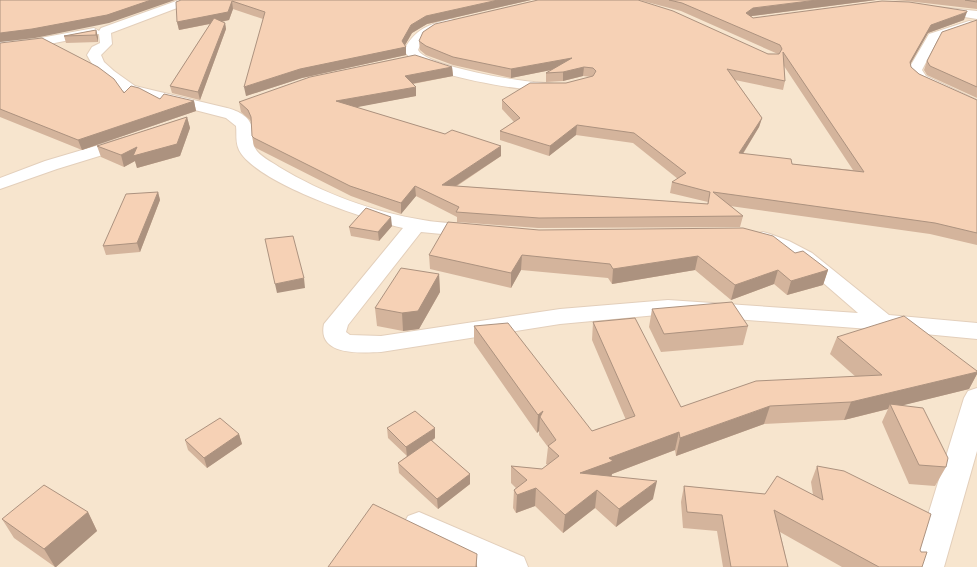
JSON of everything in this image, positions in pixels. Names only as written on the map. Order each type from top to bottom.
[{"type":"street","points":[[0,46],[41,42],[109,29],[189,0]]},
{"type":"street","points":[[928,9],[974,15],[970,24],[933,37],[915,70],[916,75],[921,79],[977,106]]},
{"type":"street","points":[[461,20],[421,33],[416,37],[411,50],[410,60],[445,69],[533,87],[565,88]]},
{"type":"street","points":[[109,29],[104,33],[106,45],[97,50],[94,55],[96,61],[121,84],[140,92],[222,111],[235,116],[241,121],[244,127],[245,147],[248,153],[257,161],[307,189],[382,217],[416,225],[493,233]]},
{"type":"street","points":[[192,121],[243,103]]},
{"type":"street","points":[[0,184],[51,165],[139,138]]},
{"type":"street","points":[[416,225],[336,324],[333,332],[334,337],[339,341],[362,344],[381,344],[547,319],[637,308],[668,307],[883,322],[977,331]]},
{"type":"street","points":[[748,235],[782,245],[805,257],[883,322]]},
{"type":"street","points":[[928,567],[941,518],[969,436],[977,398]]},
{"type":"street","points":[[419,525],[512,567]]},
{"type":"shaded area","points":[[0,0],[977,0],[977,567],[0,567]]},
{"type":"building","points":[[0,0],[151,0],[107,15],[32,29],[0,33]]},
{"type":"building","points":[[181,0],[498,0],[426,16],[411,25],[402,41],[406,47],[300,69],[244,87],[265,12],[232,1],[228,12],[177,22],[176,2]]},
{"type":"building","points":[[538,0],[638,0],[673,11],[768,54],[779,54],[782,49],[780,45],[682,3],[669,0],[817,0],[753,8],[746,13],[753,18],[882,1],[909,2],[967,11],[931,25],[910,62],[911,67],[919,74],[977,100],[977,233],[935,223],[713,192],[743,216],[539,218],[456,212],[459,207],[415,186],[401,203],[350,186],[252,136],[251,117],[248,110],[239,102],[310,77],[415,55],[452,67],[405,76],[416,87],[336,101],[445,134],[452,130],[501,146],[442,185],[708,204],[710,192],[672,182],[686,173],[634,133],[577,125],[550,146],[500,131],[520,118],[502,100],[530,83],[566,83],[593,76],[596,71],[593,68],[584,67],[563,72],[546,73],[572,58],[511,69],[453,57],[426,46],[419,41],[423,32],[435,24]],"holes":[[[783,52],[864,172],[792,164],[791,159],[739,153],[762,118],[727,69],[785,81]]]},
{"type":"building","points":[[965,0],[977,0],[977,2]]},
{"type":"building","points":[[214,18],[225,23],[198,92],[170,86]]},
{"type":"building","points":[[977,20],[977,87],[930,66],[927,61],[942,32]]},
{"type":"building","points":[[96,30],[96,35],[64,36]]},
{"type":"building","points":[[42,38],[98,67],[114,79],[124,93],[131,86],[139,88],[160,99],[164,94],[194,101],[78,140],[0,109],[0,43]]},
{"type":"building","points":[[187,117],[177,144],[133,156],[137,147],[121,155],[97,146]]},
{"type":"building","points":[[158,192],[137,243],[103,246],[126,194]]},
{"type":"building","points":[[366,208],[391,217],[378,232],[349,227]]},
{"type":"building","points":[[448,222],[539,230],[743,228],[773,236],[795,253],[803,251],[828,270],[791,281],[778,270],[735,285],[698,256],[613,269],[610,264],[522,255],[511,273],[429,255]]},
{"type":"building","points":[[293,236],[304,278],[275,284],[265,239]]},
{"type":"building","points":[[401,268],[439,274],[418,311],[402,313],[375,308]]},
{"type":"building","points":[[732,302],[748,326],[664,334],[652,309]]},
{"type":"building","points":[[904,316],[977,372],[851,402],[770,406],[680,438],[679,432],[609,458],[613,461],[580,473],[657,481],[619,509],[597,490],[565,515],[536,488],[517,495],[514,490],[527,480],[511,466],[542,469],[559,456],[548,446],[556,440],[540,417],[543,411],[538,415],[474,326],[508,323],[592,431],[635,416],[593,322],[635,318],[681,407],[756,381],[882,375],[837,337]]},
{"type":"building","points":[[890,404],[923,408],[948,458],[946,467],[919,465]]},
{"type":"building","points":[[415,411],[435,428],[406,447],[387,428]]},
{"type":"building","points":[[220,418],[239,434],[204,458],[185,440]]},
{"type":"building","points":[[431,440],[470,474],[437,499],[398,463]]},
{"type":"building","points":[[817,466],[844,471],[931,514],[920,550],[921,552],[927,552],[922,567],[879,567],[774,510],[788,567],[731,567],[722,515],[687,512],[684,486],[765,494],[777,476],[823,500]]},
{"type":"building","points":[[44,485],[88,512],[44,549],[2,519]]},
{"type":"building","points":[[373,504],[477,554],[476,567],[328,567]]}]
